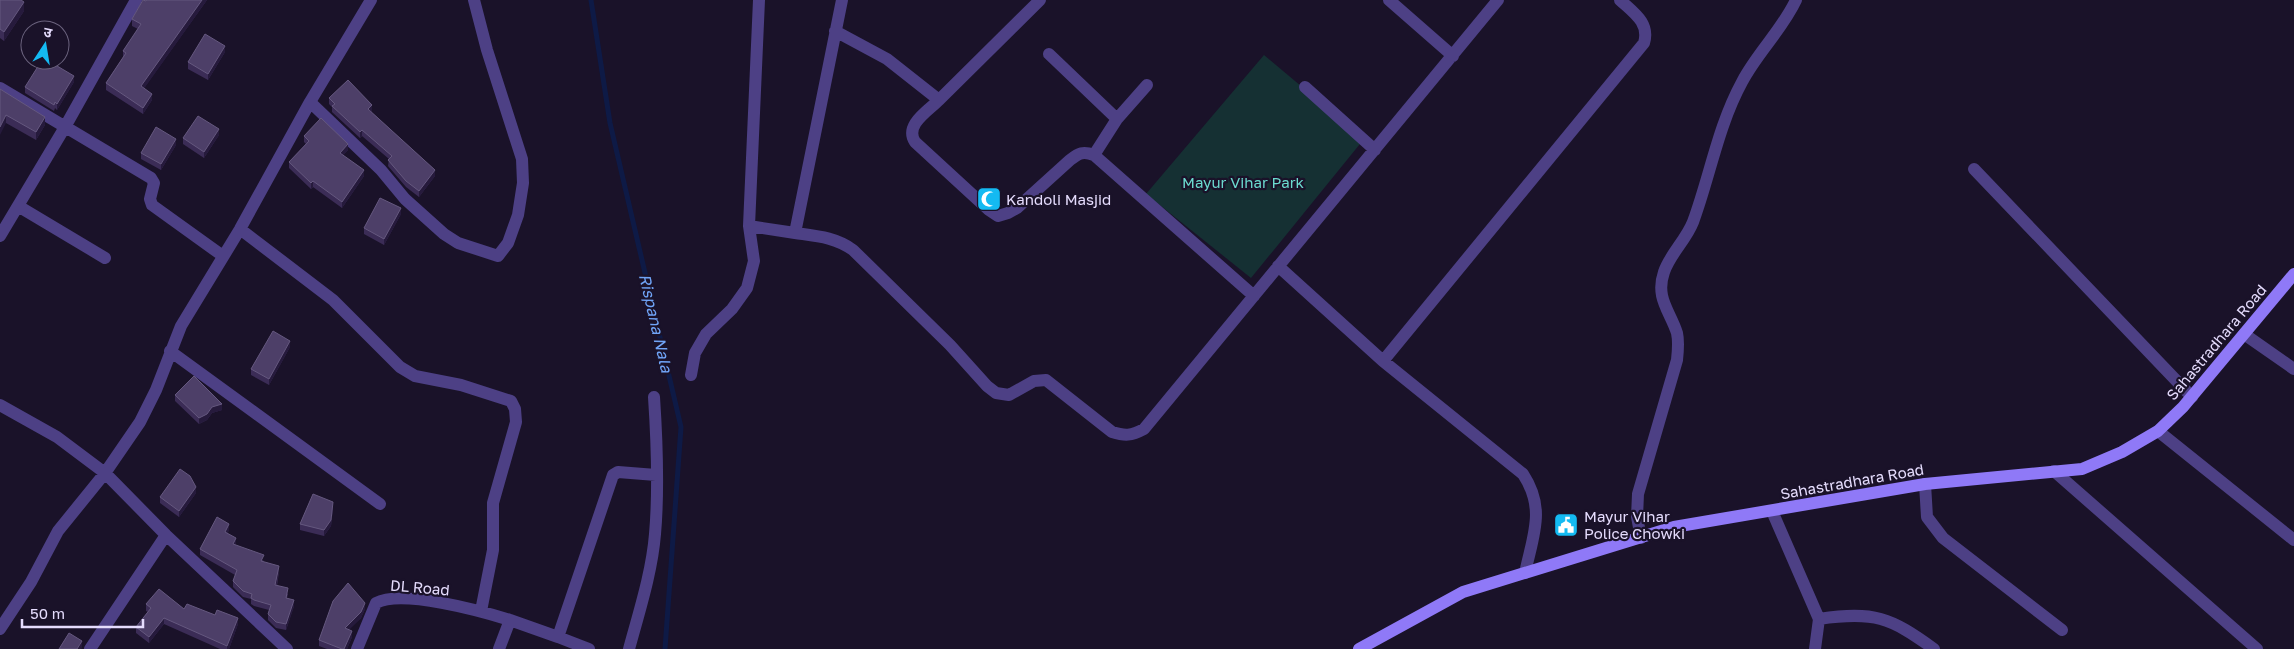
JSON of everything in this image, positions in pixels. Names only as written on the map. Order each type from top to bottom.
[{"type":"main road","name":"Sahastradhara Road","points":[[1359,649],[1463,592],[1674,527],[1925,484],[2082,468],[2122,452],[2158,431],[2192,397],[2294,274]]},
{"type":"street","points":[[0,236],[65,127],[136,0]]},
{"type":"street","points":[[0,629],[30,582],[58,531],[105,473],[144,414],[156,390],[181,326],[240,229],[310,102],[371,0]]},
{"type":"street","points":[[310,102],[381,170],[404,199],[444,234],[458,243],[493,256],[503,253],[518,215],[523,183],[522,159],[487,50],[474,0]]},
{"type":"street","points":[[691,375],[695,353],[706,334],[732,309],[747,288],[754,261],[749,226],[758,0]]},
{"type":"street","points":[[796,233],[842,0]]},
{"type":"street","points":[[1040,0],[912,127],[910,136],[914,142],[998,216],[1017,208],[1078,154],[1083,152],[1094,155],[1254,296]]},
{"type":"street","points":[[1389,0],[1453,56]]},
{"type":"street","points":[[749,226],[825,237],[844,243],[950,345],[987,386],[996,393],[1009,395],[1034,381],[1046,380],[1112,432],[1124,436],[1133,435],[1144,429],[1498,0]]},
{"type":"street","points":[[1383,361],[1644,43],[1647,33],[1642,22],[1620,0]]},
{"type":"street","points":[[1641,538],[1636,517],[1638,494],[1677,360],[1677,333],[1666,310],[1662,293],[1664,272],[1692,226],[1707,184],[1727,111],[1743,80],[1788,17],[1796,0]]},
{"type":"street","points":[[835,31],[887,59],[939,100]]},
{"type":"street","points":[[1049,54],[1117,119]]},
{"type":"street","points":[[1094,155],[1117,119],[1147,85]]},
{"type":"street","points":[[1305,86],[1375,150]]},
{"type":"street","points":[[0,88],[151,178],[154,183],[150,200],[152,205],[223,256]]},
{"type":"street","points":[[1974,169],[2192,397]]},
{"type":"street","points":[[18,206],[105,258]]},
{"type":"street","points":[[240,229],[333,300],[400,367],[415,376],[461,385],[511,401],[516,409],[516,422],[493,503],[493,550],[481,611]]},
{"type":"street","points":[[1278,266],[1383,361],[1523,474],[1533,489],[1536,503],[1535,526],[1525,573]]},
{"type":"street","points":[[2244,334],[2294,368]]},
{"type":"street","points":[[170,351],[380,504]]},
{"type":"street","points":[[629,649],[655,536],[654,397]]},
{"type":"street","points":[[0,405],[57,437],[105,473],[287,649]]},
{"type":"street","points":[[2158,431],[2294,540]]},
{"type":"street","points":[[2054,471],[2257,649]]},
{"type":"street","points":[[558,637],[613,475],[618,472],[656,475]]},
{"type":"street","points":[[1925,484],[1927,517],[1942,538],[2062,630]]},
{"type":"street","points":[[1772,511],[1819,619],[1816,649]]},
{"type":"street","points":[[90,649],[166,534]]},
{"type":"street","name":"DL Road","points":[[357,649],[376,603],[385,598],[403,598],[481,611],[588,649]]},
{"type":"street","points":[[1819,619],[1849,614],[1889,620],[1906,629],[1934,649]]},
{"type":"street","points":[[498,649],[510,620]]},
{"type":"green space","name":"Mayur Vihar Park","points":[[1264,55],[1364,139],[1251,278],[1146,194]]},
{"type":"building","points":[[0,0],[21,0],[24,2],[4,32],[0,29]]},
{"type":"building","points":[[143,0],[202,0],[141,86],[152,94],[143,108],[106,83],[126,53],[123,51],[141,24],[132,19]]},
{"type":"building","points":[[205,34],[225,46],[208,74],[188,62]]},
{"type":"building","points":[[36,70],[64,70],[74,76],[57,104],[55,102],[54,105],[25,87]]},
{"type":"building","points":[[348,80],[372,105],[368,109],[435,170],[419,191],[406,181],[388,160],[392,156],[362,130],[360,132],[332,106],[335,104],[329,98]]},
{"type":"building","points":[[0,89],[45,117],[36,132],[6,115],[0,127]]},
{"type":"building","points":[[198,116],[219,129],[204,152],[183,138]]},
{"type":"building","points":[[321,118],[348,144],[340,153],[364,170],[342,202],[313,181],[311,183],[289,162],[309,141],[304,136]]},
{"type":"building","points":[[156,127],[176,139],[161,164],[141,153]]},
{"type":"building","points":[[380,198],[401,208],[384,239],[364,228]]},
{"type":"building","points":[[273,331],[290,341],[269,379],[251,369]]},
{"type":"building","points":[[194,376],[222,404],[212,407],[207,414],[199,418],[175,395]]},
{"type":"building","points":[[180,469],[190,476],[196,487],[179,511],[160,497]]},
{"type":"building","points":[[313,494],[333,502],[331,520],[324,530],[300,524]]},
{"type":"building","points":[[217,517],[229,524],[225,532],[236,538],[233,544],[264,555],[261,561],[279,566],[275,585],[288,588],[286,598],[294,600],[286,624],[276,622],[268,614],[271,605],[254,600],[251,598],[252,594],[243,591],[233,581],[237,570],[200,549]]},
{"type":"building","points":[[348,583],[365,603],[361,612],[345,628],[352,631],[344,649],[342,649],[319,640],[333,601]]},
{"type":"building","points":[[159,589],[184,609],[187,604],[215,615],[217,610],[238,618],[227,646],[164,618],[149,637],[136,627],[151,608],[146,604]]},
{"type":"building","points":[[69,633],[82,641],[77,649],[59,649]]},
{"type":"waterway","name":"Rispana Nala","points":[[591,0],[610,123],[681,427],[665,649]]},
{"type":"place","name":"Kandoli Masjid","points":[[989,199]]},
{"type":"place","name":"Mayur Vihar Police Chowki","points":[[1566,525]]}]
